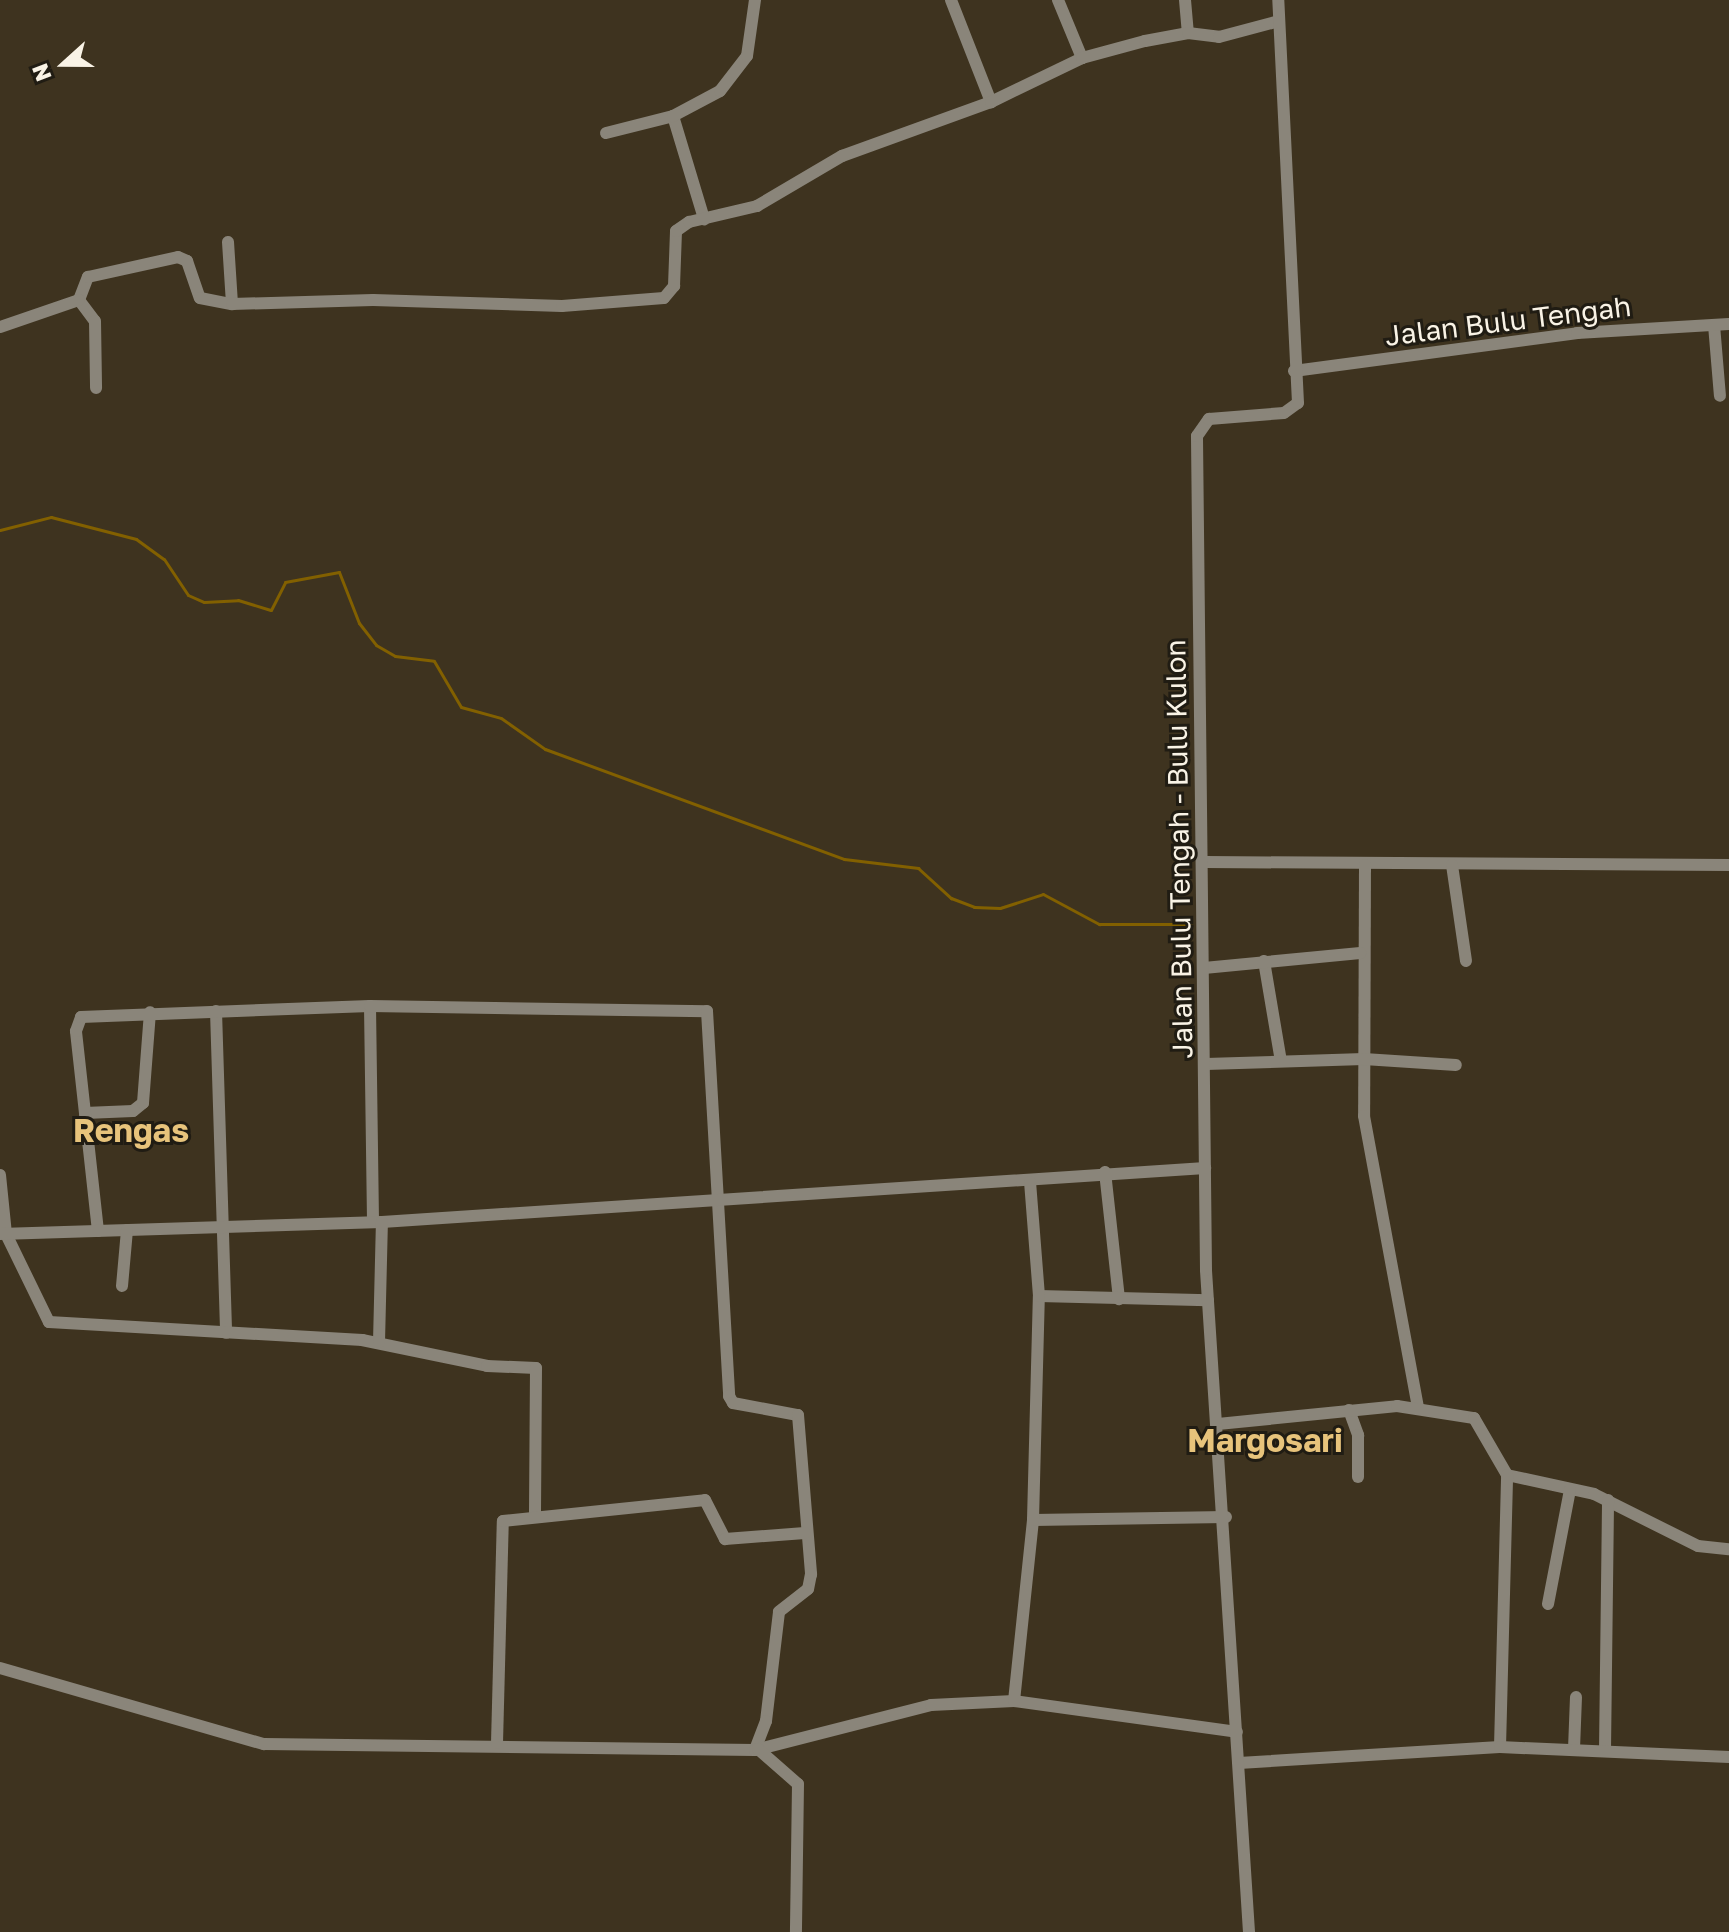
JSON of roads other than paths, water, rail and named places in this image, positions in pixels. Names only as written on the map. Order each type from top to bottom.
[{"type":"street","points":[[606,133],[673,116],[711,98],[738,70],[752,40],[755,0]]},
{"type":"street","points":[[951,0],[991,102]]},
{"type":"street","points":[[1058,0],[1082,58]]},
{"type":"street","points":[[1185,0],[1188,33]]},
{"type":"street","name":"Jalan Bulu Tengah - Bulu Kulon","points":[[1249,1932],[1226,1517],[1208,1300],[1205,862],[1197,436],[1215,417],[1292,411],[1299,395],[1294,371],[1278,0]]},
{"type":"street","points":[[0,327],[79,300],[88,277],[178,257],[187,261],[200,298],[232,304],[373,300],[562,306],[664,298],[674,286],[676,231],[704,219],[757,206],[842,156],[991,102],[1082,58],[1188,33],[1219,37],[1279,21]]},
{"type":"street","points":[[673,116],[704,219]]},
{"type":"street","points":[[228,242],[232,304]]},
{"type":"street","points":[[79,300],[95,321],[96,388]]},
{"type":"street","name":"Jalan Bulu Tengah","points":[[1294,371],[1577,333],[1729,324]]},
{"type":"street","points":[[1714,325],[1720,396]]},
{"type":"street","points":[[1205,862],[1729,865]]},
{"type":"street","points":[[1365,865],[1360,953],[1364,1116],[1418,1406]]},
{"type":"street","points":[[1452,865],[1466,961]]},
{"type":"street","points":[[1204,968],[1360,953]]},
{"type":"street","points":[[1264,961],[1281,1061]]},
{"type":"street","points":[[370,1006],[379,1342]]},
{"type":"street","points":[[98,1231],[77,1023],[89,1015],[370,1006],[707,1011],[729,1399],[798,1415],[811,1582],[779,1612],[766,1721],[757,1749]]},
{"type":"street","points":[[216,1011],[228,1226],[226,1333]]},
{"type":"street","points":[[85,1113],[133,1111],[143,1103],[150,1012]]},
{"type":"street","points":[[1206,1064],[1364,1059],[1456,1065]]},
{"type":"street","points":[[3,1234],[377,1222],[1030,1182],[1105,1172],[1205,1168]]},
{"type":"street","points":[[1105,1172],[1119,1299]]},
{"type":"street","points":[[0,1175],[3,1234],[49,1322],[379,1342],[483,1366],[536,1368],[535,1514]]},
{"type":"street","points":[[1014,1701],[1033,1520],[1039,1296],[1030,1182]]},
{"type":"street","points":[[122,1286],[127,1230]]},
{"type":"street","points":[[1039,1296],[1208,1300]]},
{"type":"street","points":[[1218,1424],[1418,1406],[1480,1422],[1497,1467],[1507,1475],[1608,1500],[1698,1546],[1729,1549]]},
{"type":"street","points":[[1349,1410],[1358,1435],[1358,1477]]},
{"type":"street","points":[[1500,1747],[1507,1475]]},
{"type":"street","points":[[1548,1604],[1570,1490]]},
{"type":"street","points":[[497,1743],[502,1524],[535,1514],[705,1500],[725,1539],[805,1533]]},
{"type":"street","points":[[1605,1750],[1608,1500]]},
{"type":"street","points":[[1033,1520],[1226,1517]]},
{"type":"street","points":[[0,1668],[257,1743],[497,1743],[757,1749],[931,1705],[1014,1701],[1237,1732]]},
{"type":"street","points":[[1574,1749],[1576,1697]]},
{"type":"street","points":[[1239,1763],[1500,1747],[1729,1757]]},
{"type":"street","points":[[757,1749],[796,1779],[799,1789],[796,1932]]},
{"type":"waterway","points":[[0,530],[51,517],[136,539],[164,559],[188,595],[204,602],[238,600],[271,610],[285,582],[339,572],[359,623],[376,645],[395,656],[434,661],[461,707],[501,718],[545,749],[844,859],[918,868],[951,898],[974,907],[1000,908],[1043,894],[1099,924],[1191,924]]},
{"type":"district","name":"Rengas","points":[[131,1130]]},
{"type":"district","name":"Margosari","points":[[1265,1440]]}]
